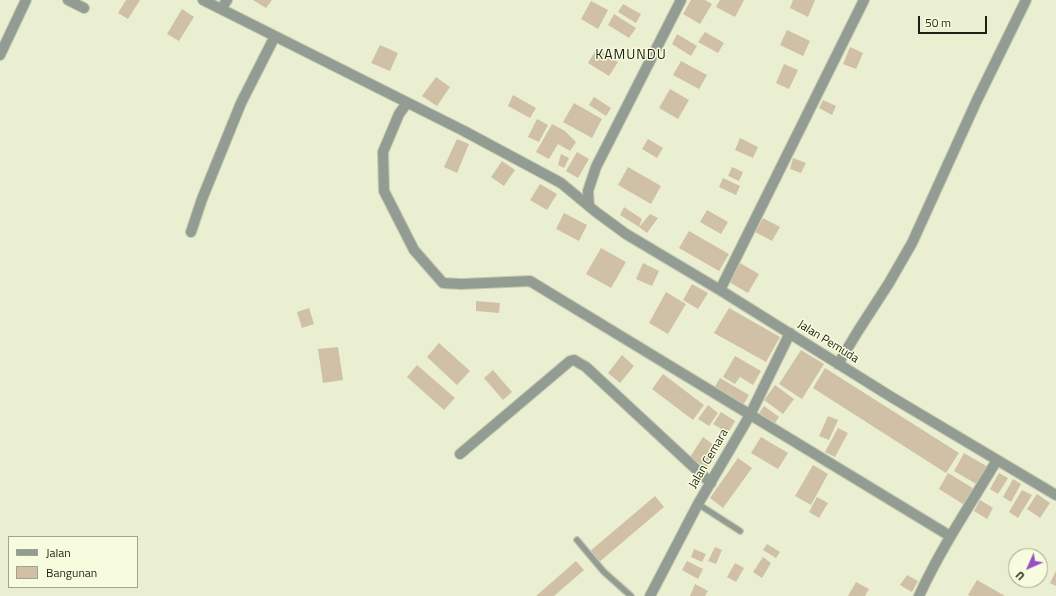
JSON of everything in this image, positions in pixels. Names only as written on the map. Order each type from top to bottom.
[{"type":"street","points":[[0,55],[26,0]]},
{"type":"street","points":[[68,0],[84,8]]},
{"type":"street","name":"Jalan Pemuda","points":[[203,0],[527,163],[561,182],[596,212],[626,234],[1056,495]]},
{"type":"street","points":[[220,9],[227,0]]},
{"type":"street","points":[[590,206],[588,190],[596,167],[681,0]]},
{"type":"street","points":[[720,290],[864,0]]},
{"type":"street","points":[[838,364],[889,283],[912,243],[977,100],[1026,0]]},
{"type":"street","points":[[191,232],[202,199],[241,103],[274,36]]},
{"type":"street","points":[[408,103],[399,114],[383,152],[384,191],[414,250],[443,283],[461,284],[530,281],[950,536]]},
{"type":"street","name":"Jalan Cemara","points":[[650,596],[698,504],[750,415],[790,333]]},
{"type":"street","points":[[460,454],[570,361],[574,360],[586,367],[711,483]]},
{"type":"street","points":[[919,596],[950,536],[997,460]]},
{"type":"lane","points":[[698,504],[740,531]]},
{"type":"lane","points":[[577,540],[604,572],[632,596]]},
{"type":"building","points":[[126,0],[140,0],[128,19],[118,13]]},
{"type":"building","points":[[253,0],[272,0],[266,8]]},
{"type":"building","points":[[691,0],[705,0],[712,4],[700,24],[683,14]]},
{"type":"building","points":[[720,0],[744,0],[735,17],[716,7]]},
{"type":"building","points":[[793,0],[815,0],[808,17],[790,8]]},
{"type":"building","points":[[591,1],[608,10],[598,29],[581,19]]},
{"type":"building","points":[[623,4],[641,14],[636,23],[618,12]]},
{"type":"building","points":[[182,9],[194,17],[179,41],[167,34]]},
{"type":"building","points":[[614,14],[636,28],[629,38],[608,25]]},
{"type":"building","points":[[787,30],[810,41],[803,56],[780,45]]},
{"type":"building","points":[[705,32],[724,43],[718,53],[698,42]]},
{"type":"building","points":[[677,34],[697,46],[691,56],[672,44]]},
{"type":"building","points":[[380,45],[398,53],[390,71],[371,63]]},
{"type":"building","points":[[850,47],[863,53],[856,69],[843,64]]},
{"type":"building","points":[[597,48],[618,62],[609,76],[588,63]]},
{"type":"building","points":[[681,61],[707,75],[699,89],[673,75]]},
{"type":"building","points":[[784,64],[798,70],[789,89],[776,83]]},
{"type":"building","points":[[436,77],[450,87],[437,106],[422,96]]},
{"type":"building","points":[[670,89],[689,100],[678,119],[659,108]]},
{"type":"building","points":[[513,95],[536,108],[530,118],[508,106]]},
{"type":"building","points":[[594,97],[611,108],[606,116],[589,105]]},
{"type":"building","points":[[823,100],[836,106],[832,115],[819,108]]},
{"type":"building","points":[[574,103],[602,119],[592,138],[563,122]]},
{"type":"building","points":[[537,119],[548,125],[539,142],[528,137]]},
{"type":"building","points":[[552,124],[565,131],[576,142],[570,151],[558,144],[549,159],[536,152]]},
{"type":"building","points":[[740,138],[758,147],[753,158],[735,150]]},
{"type":"building","points":[[457,139],[469,144],[457,173],[444,167]]},
{"type":"building","points":[[648,139],[663,148],[657,158],[642,149]]},
{"type":"building","points":[[577,152],[589,159],[578,178],[566,171]]},
{"type":"building","points":[[561,154],[569,158],[564,168],[558,165]]},
{"type":"building","points":[[793,158],[806,163],[801,173],[790,169]]},
{"type":"building","points":[[502,161],[515,170],[504,186],[491,177]]},
{"type":"building","points":[[628,167],[661,186],[651,204],[618,185]]},
{"type":"building","points":[[732,167],[743,172],[739,181],[728,176]]},
{"type":"building","points":[[723,178],[740,186],[736,195],[719,187]]},
{"type":"building","points":[[540,184],[557,194],[547,210],[530,200]]},
{"type":"building","points":[[624,207],[642,219],[639,227],[620,215]]},
{"type":"building","points":[[707,210],[728,222],[721,234],[700,222]]},
{"type":"building","points":[[564,213],[587,225],[579,241],[556,229]]},
{"type":"building","points":[[650,214],[658,218],[647,233],[639,227]]},
{"type":"building","points":[[763,218],[780,227],[772,241],[755,232]]},
{"type":"building","points":[[689,231],[729,254],[719,271],[679,248]]},
{"type":"building","points":[[601,248],[626,262],[611,288],[586,274]]},
{"type":"building","points":[[643,263],[659,271],[652,286],[636,279]]},
{"type":"building","points":[[740,263],[759,274],[748,293],[729,282]]},
{"type":"building","points":[[692,284],[708,293],[698,309],[683,300]]},
{"type":"building","points":[[666,292],[686,304],[668,334],[649,323]]},
{"type":"building","points":[[476,301],[500,303],[499,313],[476,311]]},
{"type":"building","points":[[309,308],[314,324],[302,328],[297,312]]},
{"type":"building","points":[[729,308],[780,337],[766,362],[714,333]]},
{"type":"building","points":[[439,343],[470,371],[457,385],[427,357]]},
{"type":"building","points":[[338,347],[343,380],[323,383],[318,349]]},
{"type":"building","points":[[801,350],[824,364],[802,399],[779,384]]},
{"type":"building","points":[[622,355],[634,366],[620,383],[608,373]]},
{"type":"building","points":[[735,356],[761,371],[753,385],[740,377],[735,384],[723,377]]},
{"type":"building","points":[[417,365],[455,398],[444,410],[407,377]]},
{"type":"building","points":[[825,368],[959,453],[946,473],[813,388]]},
{"type":"building","points":[[493,370],[512,392],[503,400],[484,378]]},
{"type":"building","points":[[663,374],[704,405],[693,420],[652,389]]},
{"type":"building","points":[[720,378],[749,395],[742,407],[713,390]]},
{"type":"building","points":[[775,385],[794,399],[783,414],[764,400]]},
{"type":"building","points":[[708,405],[718,413],[709,426],[698,419]]},
{"type":"building","points":[[764,406],[779,417],[773,426],[757,416]]},
{"type":"building","points":[[721,412],[735,421],[728,433],[713,424]]},
{"type":"building","points":[[828,416],[838,420],[829,440],[819,436]]},
{"type":"building","points":[[838,428],[848,433],[835,457],[825,452]]},
{"type":"building","points":[[703,437],[719,449],[706,468],[690,457]]},
{"type":"building","points":[[761,437],[788,453],[778,469],[751,453]]},
{"type":"building","points":[[964,453],[988,467],[978,485],[954,471]]},
{"type":"building","points":[[738,458],[752,468],[723,508],[710,498]]},
{"type":"building","points":[[813,465],[828,474],[811,505],[795,496]]},
{"type":"building","points":[[948,473],[976,490],[966,506],[939,489]]},
{"type":"building","points":[[999,473],[1008,478],[998,494],[990,489]]},
{"type":"building","points":[[1013,479],[1021,484],[1011,502],[1003,497]]},
{"type":"building","points":[[1022,490],[1032,495],[1018,518],[1009,512]]},
{"type":"building","points":[[1037,494],[1050,503],[1040,518],[1027,509]]},
{"type":"building","points":[[655,496],[664,507],[598,563],[589,552]]},
{"type":"building","points":[[817,497],[828,503],[819,518],[809,512]]},
{"type":"building","points":[[980,500],[993,508],[987,519],[974,511]]},
{"type":"building","points":[[767,544],[780,552],[776,558],[763,550]]},
{"type":"building","points":[[715,547],[722,550],[716,564],[708,561]]},
{"type":"building","points":[[694,549],[706,554],[702,562],[691,557]]},
{"type":"building","points":[[763,557],[771,563],[762,578],[753,572]]},
{"type":"building","points":[[576,561],[584,570],[554,596],[536,596]]},
{"type":"building","points":[[687,561],[703,569],[698,579],[682,570]]},
{"type":"building","points":[[735,563],[744,568],[736,582],[727,577]]},
{"type":"building","points":[[1056,571],[1056,586],[1050,583]]},
{"type":"building","points":[[907,575],[918,581],[912,592],[900,585]]},
{"type":"building","points":[[977,580],[1005,596],[968,595]]},
{"type":"building","points":[[856,582],[869,589],[865,596],[848,596]]},
{"type":"building","points":[[695,584],[708,591],[705,596],[690,596]]},
{"type":"district","name":"KAMUNDU","points":[[631,56]]}]
